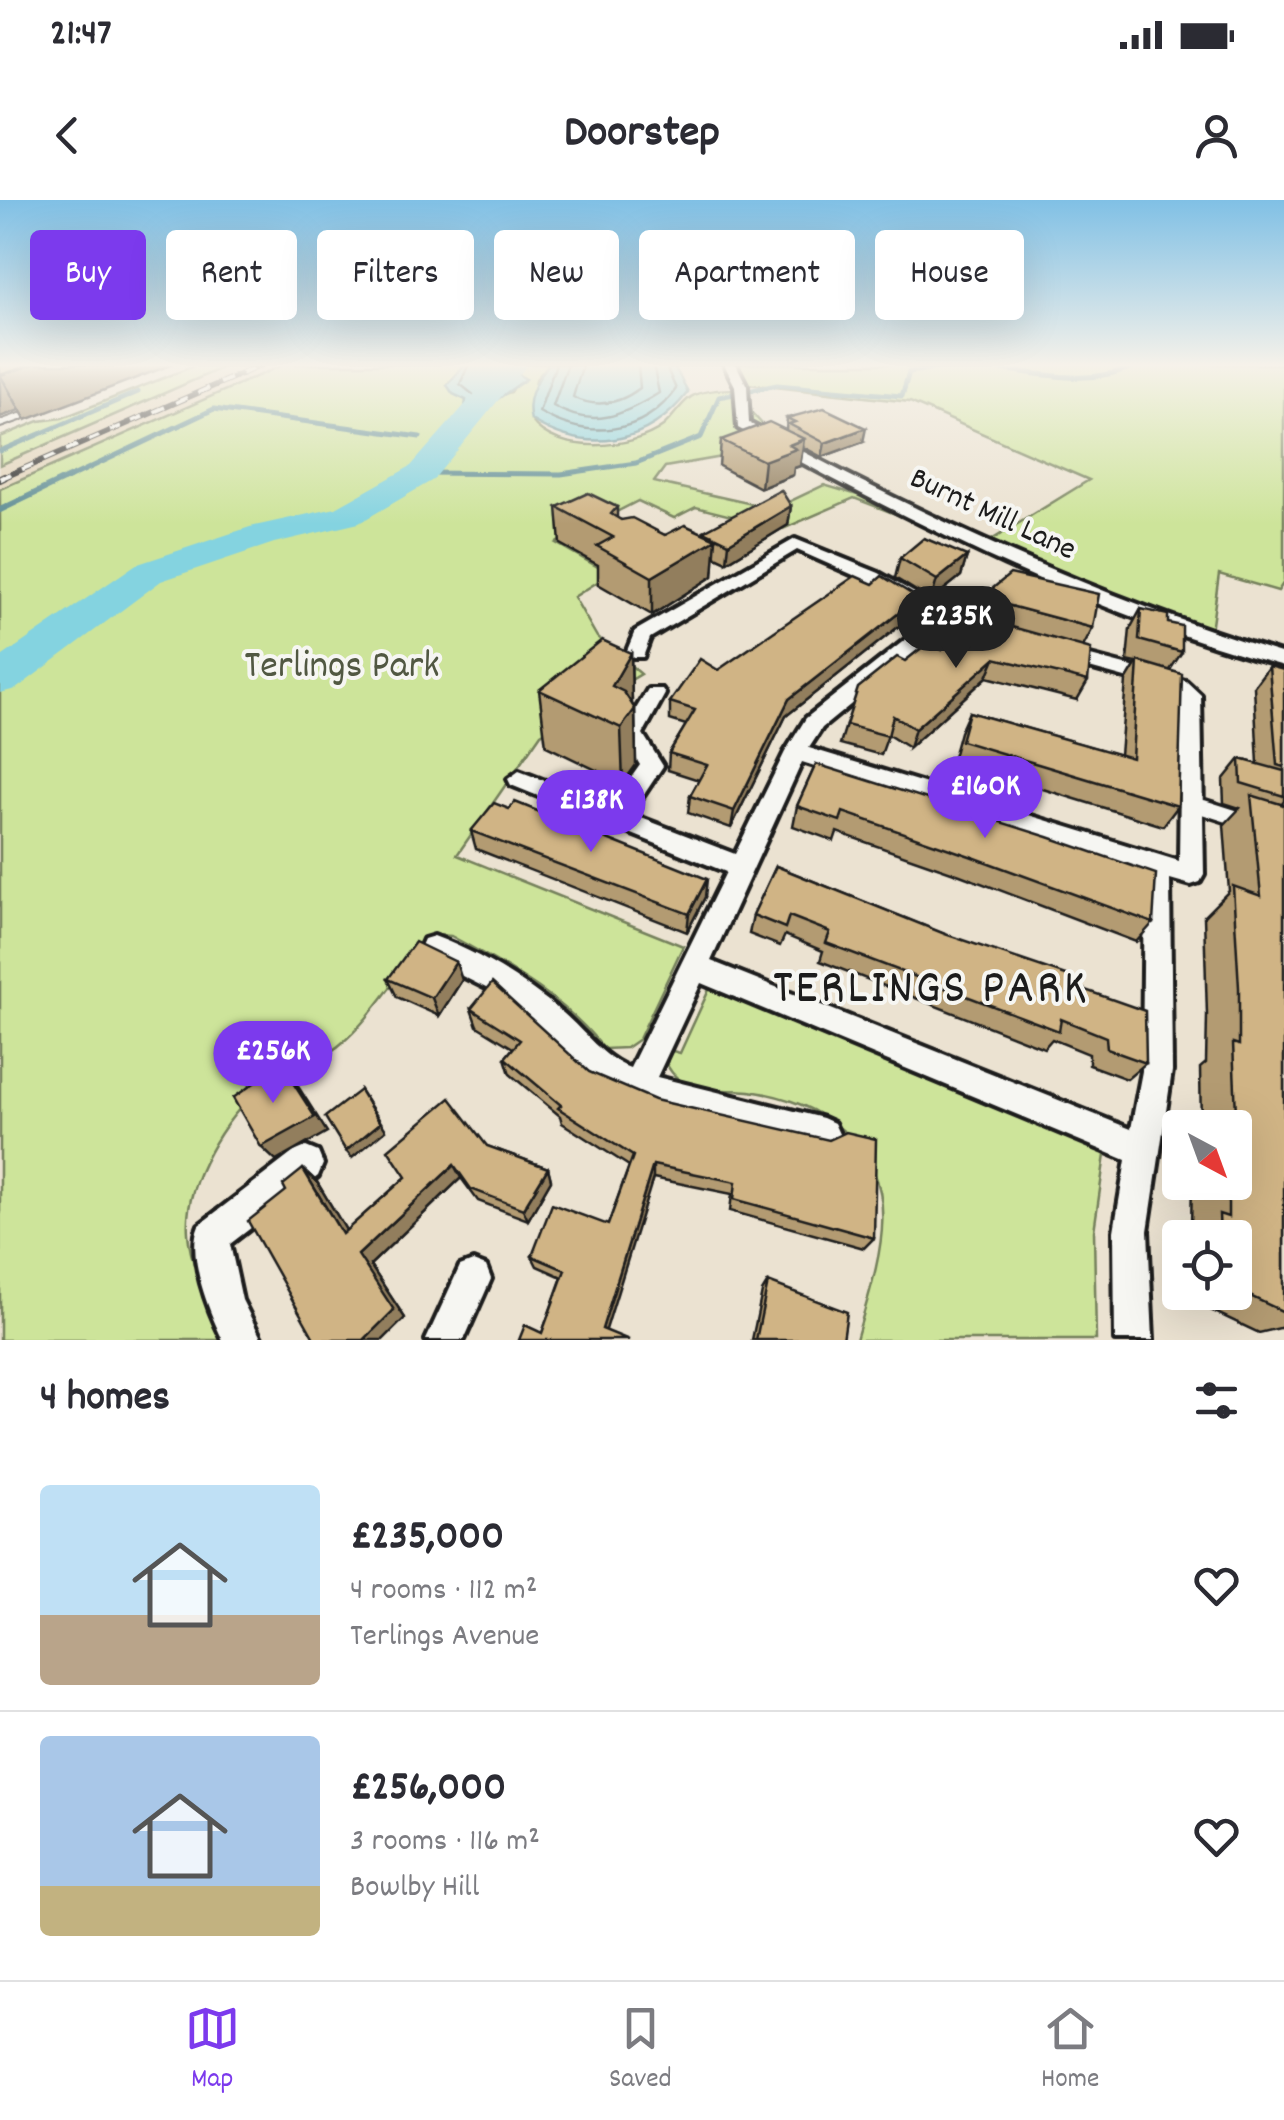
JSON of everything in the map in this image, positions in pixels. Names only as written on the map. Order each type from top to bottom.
[{"type":"street","name":"Burnt Mill Lane","points":[[742,417],[743,425],[1002,559],[1168,626],[1284,660]]},
{"type":"street","points":[[636,652],[642,635],[728,574],[795,544],[822,550],[895,592],[930,606],[940,622],[994,634]]},
{"type":"street","points":[[637,1087],[796,752],[814,723],[940,622]]},
{"type":"street","points":[[796,752],[1191,875],[1191,696],[1179,686],[1048,650]]},
{"type":"street","points":[[616,817],[652,766],[632,734],[656,694]]},
{"type":"street","points":[[519,779],[742,867]]},
{"type":"street","points":[[1136,1339],[1132,1232],[1157,1071],[1156,864]]},
{"type":"street","points":[[434,948],[502,982],[556,1026],[605,1074],[637,1087],[823,1134]]},
{"type":"street","points":[[694,967],[1145,1151]]},
{"type":"street","points":[[244,1340],[226,1304],[212,1237],[306,1164]]},
{"type":"street","points":[[445,1340],[474,1279]]},
{"type":"lane","points":[[0,424],[19,417]]},
{"type":"lane","points":[[1192,804],[1266,827]]},
{"type":"shaded area","points":[[110,417],[164,417],[0,489],[0,465]]},
{"type":"green space","points":[[109,417],[0,465],[0,437],[39,421]]},
{"type":"green space","name":"Terlings Park","points":[[164,417],[531,417],[543,431],[558,439],[594,445],[649,434],[671,417],[756,417],[764,426],[745,453],[665,467],[654,482],[774,509],[824,485],[918,513],[909,519],[854,498],[783,529],[696,507],[674,518],[638,501],[556,543],[610,574],[574,597],[597,637],[641,674],[541,734],[457,855],[683,946],[639,1039],[626,1048],[604,1049],[571,1013],[534,985],[451,936],[437,935],[355,1031],[333,1050],[262,1087],[234,1116],[209,1153],[193,1193],[188,1233],[197,1274],[226,1340],[0,1340],[0,489]]},
{"type":"green space","points":[[945,417],[1284,417],[1284,582],[1278,591],[1219,574],[1210,639],[980,547],[1089,480]]},
{"type":"green space","points":[[713,981],[1106,1148],[1094,1231],[1096,1340],[856,1340],[882,1231],[877,1179],[865,1155],[846,1133],[812,1110],[763,1093],[703,1089],[674,1075],[667,1065],[669,1050],[680,1053]]},
{"type":"water","points":[[663,417],[636,433],[595,440],[574,438],[531,420]]},
{"type":"building","points":[[843,417],[866,428],[825,443],[789,424],[795,422],[787,418]]},
{"type":"building","points":[[769,422],[804,439],[789,445],[796,449],[764,461],[721,440]]},
{"type":"building","points":[[781,490],[791,506],[729,543],[704,531]]},
{"type":"building","points":[[588,493],[617,507],[611,514],[621,520],[632,518],[665,535],[685,525],[716,539],[652,577],[597,546],[613,537],[557,507]]},
{"type":"building","points":[[924,538],[967,556],[937,580],[900,558]]},
{"type":"building","points":[[1010,574],[1099,594],[1093,628],[981,598]]},
{"type":"building","points":[[855,576],[873,584],[882,576],[918,598],[789,699],[734,811],[690,796],[707,765],[669,753],[695,710],[670,702],[700,659],[718,670]]},
{"type":"building","points":[[1141,609],[1168,615],[1168,623],[1182,626],[1182,652],[1139,640]]},
{"type":"building","points":[[962,615],[1091,649],[1088,681],[995,658],[915,729],[893,716],[888,736],[846,725],[858,688],[897,657],[905,661],[928,643],[942,650],[950,624]]},
{"type":"building","points":[[602,640],[631,653],[612,686],[624,692],[635,709],[621,728],[539,690]]},
{"type":"building","points":[[1138,661],[1182,674],[1178,806],[961,741],[969,712],[1132,758]]},
{"type":"building","points":[[1269,666],[1284,670],[1284,767],[1277,765]]},
{"type":"building","points":[[1240,759],[1284,771],[1284,796],[1241,783]]},
{"type":"building","points":[[816,764],[1156,874],[1153,923],[843,812],[840,821],[797,806]]},
{"type":"building","points":[[1251,795],[1284,805],[1284,1312],[1252,1297],[1252,1220],[1219,1220],[1219,1214],[1228,1217],[1228,1200],[1252,1200],[1252,1110],[1236,1110],[1233,1043],[1239,1045],[1239,988],[1233,886],[1261,896]]},
{"type":"building","points":[[515,802],[707,879],[689,914],[471,831],[494,803],[509,809]]},
{"type":"building","points":[[776,866],[945,934],[1069,976],[1068,984],[1145,1011],[1146,1063],[1107,1049],[1106,1037],[1061,1019],[1059,1031],[826,943],[830,932],[789,916],[785,928],[753,915]]},
{"type":"building","points":[[415,942],[456,962],[432,998],[388,979]]},
{"type":"building","points":[[492,983],[589,1072],[655,1100],[829,1140],[846,1132],[876,1139],[874,1238],[734,1199],[736,1182],[653,1165],[602,1329],[629,1340],[519,1340],[525,1325],[542,1333],[565,1270],[532,1256],[552,1204],[608,1225],[633,1156],[558,1108],[561,1105],[505,1058],[520,1040],[471,1009]]},
{"type":"building","points":[[281,1064],[315,1117],[261,1147],[233,1098]]},
{"type":"building","points":[[360,1090],[380,1123],[346,1151],[325,1117]]},
{"type":"building","points":[[450,1098],[487,1146],[548,1168],[523,1209],[471,1189],[454,1165],[358,1255],[394,1310],[364,1340],[315,1340],[248,1221],[286,1191],[283,1185],[303,1169],[342,1234],[406,1177],[388,1150]]},
{"type":"building","points":[[768,1282],[847,1312],[843,1340],[756,1340]]},
{"type":"waterway","points":[[0,451],[79,417]]},
{"type":"waterway","points":[[64,480],[197,417]]},
{"type":"waterway","points":[[274,417],[420,437]]},
{"type":"waterway","points":[[0,679],[148,573],[263,535],[347,516],[422,473],[470,417]]},
{"type":"waterway","points":[[422,473],[561,474],[636,463],[701,437],[710,417]]},
{"type":"waterway","points":[[0,510],[69,477]]},
{"type":"railway","points":[[4,477],[0,479],[142,417]]},
{"type":"district","name":"TERLINGS PARK","points":[[931,991]]}]
